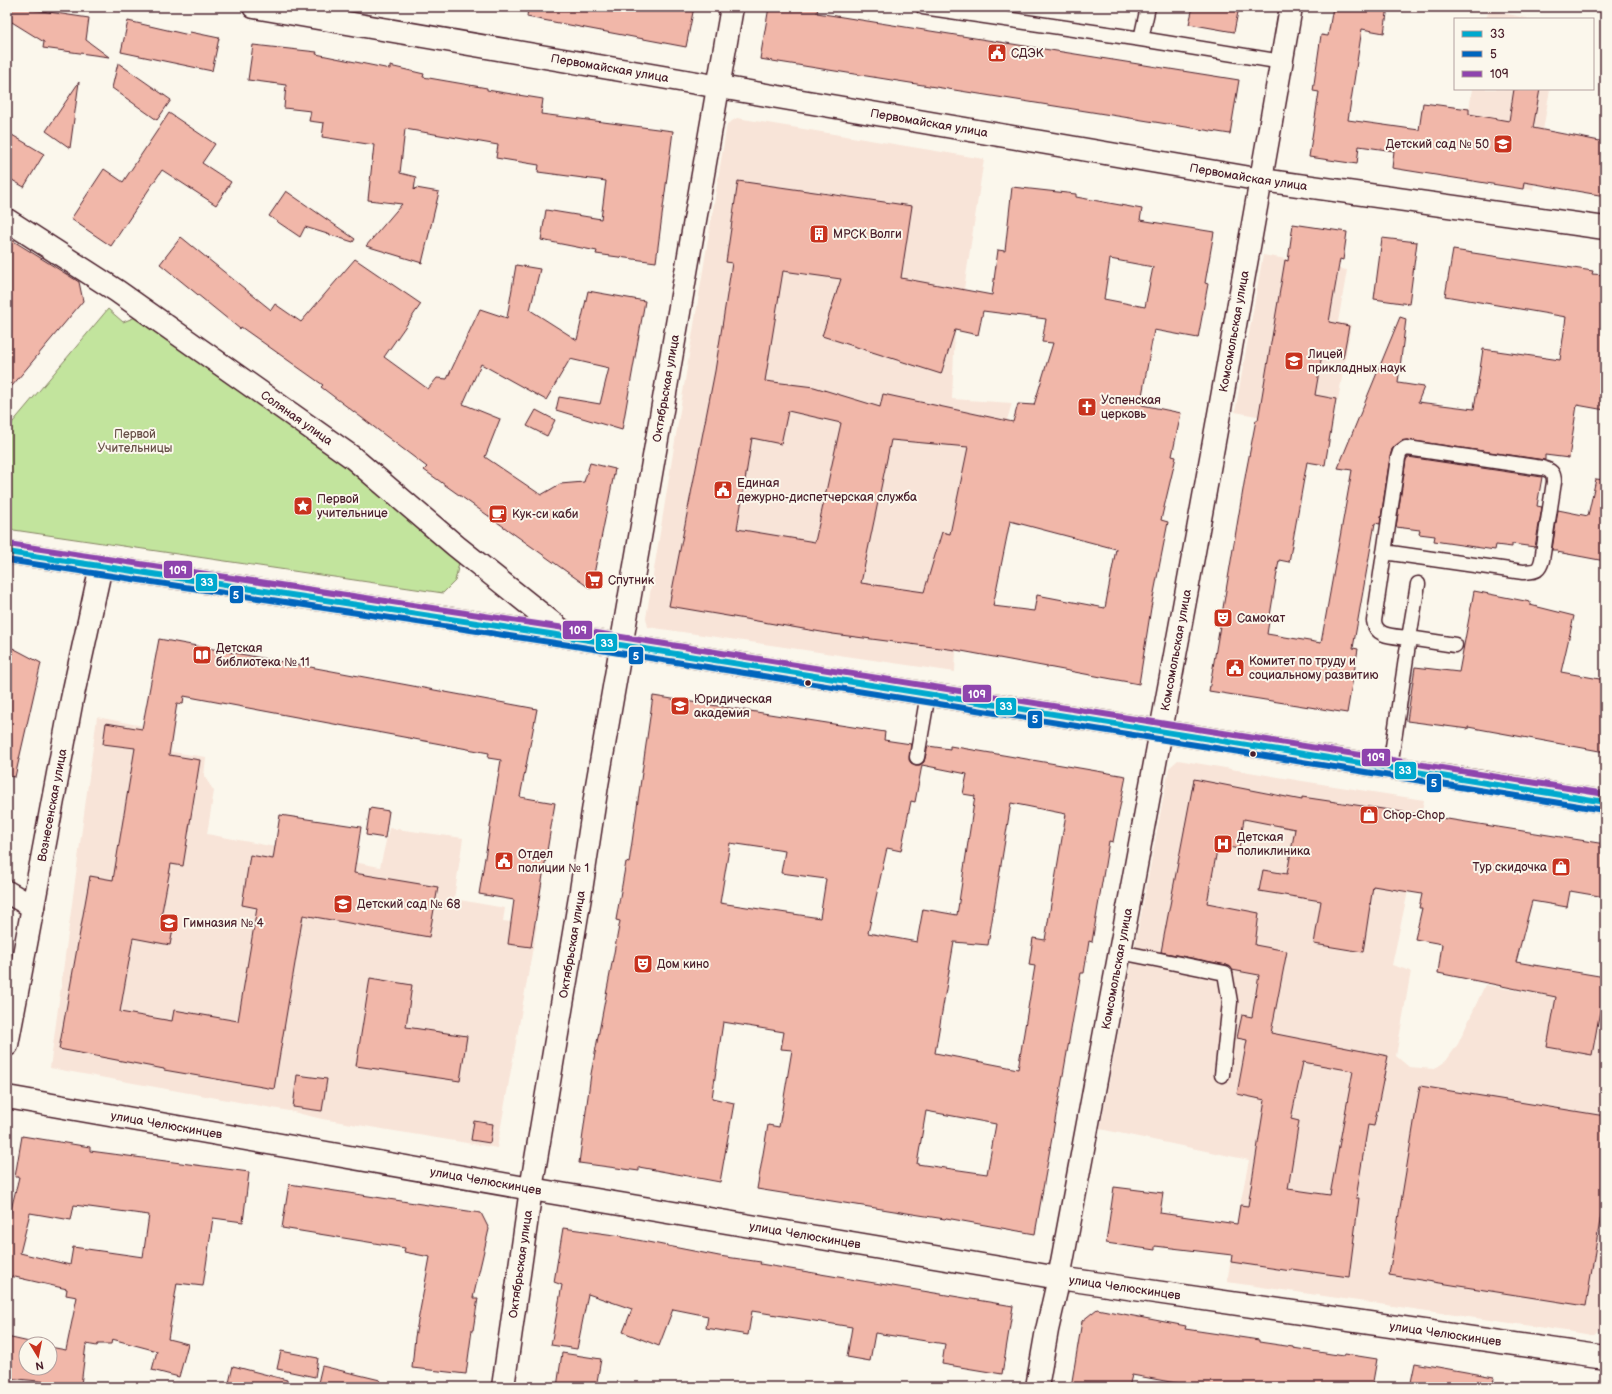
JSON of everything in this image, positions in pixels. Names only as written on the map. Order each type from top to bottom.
[{"type":"street","name":"Первомайская улица","points":[[254,7],[1262,180],[1605,228]]},
{"type":"street","name":"Октябрьская улица","points":[[503,1387],[531,1189],[622,645],[732,7]]},
{"type":"street","name":"Комсомольская улица","points":[[1037,1387],[1060,1278],[1161,732],[1262,180],[1291,7]]},
{"type":"street","name":"Соляная улица","points":[[7,220],[117,291],[352,457],[456,546],[570,637]]},
{"type":"street","points":[[7,552],[622,645],[1605,802]]},
{"type":"street","name":"Вознесенская улица","points":[[7,1045],[72,699],[100,566]]},
{"type":"street","points":[[7,892],[33,907]]},
{"type":"street","name":"улица Челюскинцев","points":[[7,1098],[531,1189],[1060,1278],[1605,1357]]},
{"type":"lane","points":[[923,7],[1141,39],[1282,62]]},
{"type":"lane","points":[[1141,39],[1148,7]]},
{"type":"lane","points":[[1384,552],[1523,572],[1534,572],[1540,567],[1542,560],[1554,475],[1550,470],[1542,468],[1406,448],[1400,452],[1398,458],[1384,552],[1374,621],[1375,627],[1378,632],[1384,634],[1455,644]]},
{"type":"lane","points":[[1390,767],[1418,584]]},
{"type":"lane","points":[[917,757],[928,694]]},
{"type":"lane","points":[[1120,952],[1226,973],[1230,1002],[1222,1075]]},
{"type":"shaded area","points":[[1489,10],[1526,18],[1486,18]]},
{"type":"shaded area","name":"Детский сад № 50","points":[[1472,90],[1550,90],[1533,190],[1460,178]]},
{"type":"shaded area","points":[[737,118],[984,159],[964,289],[955,330],[952,399],[1012,403],[989,481],[956,650],[955,672],[648,627],[646,618],[727,124]]},
{"type":"shaded area","name":"Лицей прикладных наук","points":[[1263,255],[1347,270],[1338,322],[1351,325],[1338,400],[1333,398],[1262,417],[1235,412]]},
{"type":"shaded area","points":[[97,717],[173,732],[171,752],[206,757],[204,776],[214,791],[207,834],[380,867],[389,828],[463,838],[454,899],[505,908],[503,921],[537,925],[497,1148],[322,1119],[289,1111],[50,1068]]},
{"type":"shaded area","points":[[1178,760],[1424,800],[1408,891],[1392,965],[1411,971],[1396,1056],[1409,1067],[1434,1069],[1446,1061],[1458,1044],[1485,985],[1605,1006],[1605,1320],[1604,1326],[1593,1335],[1227,1282],[1249,1160],[1100,1129],[1169,768]]},
{"type":"green space","name":"Первой Учительницы","points":[[108,309],[123,322],[141,315],[346,467],[459,563],[455,581],[443,593],[7,529],[7,429]]},
{"type":"building","points":[[7,7],[37,7],[35,10],[89,18],[86,40],[109,57],[43,48],[44,42],[7,19]]},
{"type":"building","points":[[528,7],[694,7],[686,47],[527,17]]},
{"type":"building","points":[[769,7],[818,7],[817,13],[1239,80],[1230,134],[760,59]]},
{"type":"building","points":[[1193,7],[1239,7],[1234,32],[1189,24]]},
{"type":"building","points":[[1333,7],[1388,7],[1384,33],[1362,29],[1348,120],[1419,130],[1423,103],[1469,109],[1469,114],[1509,121],[1514,90],[1540,90],[1533,128],[1605,142],[1605,196],[1524,182],[1523,189],[1392,168],[1394,151],[1359,146],[1357,164],[1309,157],[1319,92],[1313,91],[1321,35],[1328,36]]},
{"type":"building","points":[[128,21],[189,35],[190,32],[219,38],[212,71],[121,52]]},
{"type":"building","points":[[253,45],[317,52],[316,54],[390,69],[390,66],[424,74],[423,77],[487,88],[487,90],[543,99],[541,114],[673,131],[656,262],[596,254],[597,251],[541,240],[546,210],[601,219],[606,181],[538,172],[539,165],[496,158],[498,145],[405,129],[400,173],[416,177],[414,190],[416,188],[439,192],[422,263],[366,246],[402,204],[368,200],[374,145],[322,137],[324,123],[309,121],[311,111],[284,108],[286,85],[248,80]]},
{"type":"building","points":[[118,63],[171,100],[157,120],[112,88]]},
{"type":"building","points":[[79,82],[70,148],[46,131]]},
{"type":"building","points":[[169,113],[215,144],[202,163],[231,182],[216,205],[162,170],[111,246],[71,219],[104,169],[123,182]]},
{"type":"building","points":[[7,132],[44,154],[24,187],[7,177]]},
{"type":"building","points":[[738,181],[912,206],[901,278],[992,295],[998,250],[1005,251],[1012,187],[1076,194],[1076,197],[1142,209],[1140,220],[1214,232],[1205,283],[1208,284],[1198,338],[1154,330],[1141,401],[1142,405],[1181,413],[1172,456],[1176,457],[1161,520],[1168,522],[1151,608],[1139,684],[956,650],[833,634],[669,606],[715,371],[732,263],[726,262]],"holes":[[[1110,259],[1153,267],[1145,307],[1104,299]],[[783,271],[841,279],[822,336],[941,374],[955,330],[978,335],[983,311],[1046,319],[1042,342],[1053,343],[1034,405],[1018,404],[1013,422],[883,394],[880,407],[814,387],[765,381]],[[788,411],[841,423],[815,542],[737,529],[752,438],[781,444]],[[891,440],[968,447],[950,534],[942,532],[924,592],[861,583]],[[1010,521],[1116,549],[1105,608],[1037,595],[1034,611],[993,606]]]},
{"type":"building","points":[[286,191],[355,239],[353,242],[305,227],[300,237],[269,216]]},
{"type":"building","points":[[1293,224],[1347,232],[1343,260],[1340,259],[1329,322],[1349,326],[1343,358],[1322,354],[1315,395],[1336,399],[1325,465],[1307,462],[1289,562],[1279,560],[1267,634],[1321,643],[1352,470],[1338,468],[1400,317],[1406,319],[1398,383],[1424,387],[1418,402],[1474,409],[1483,349],[1560,360],[1566,317],[1445,296],[1453,250],[1593,271],[1592,274],[1605,275],[1605,410],[1577,405],[1569,458],[1545,455],[1545,460],[1407,440],[1401,441],[1392,449],[1380,524],[1375,523],[1353,648],[1358,649],[1347,713],[1209,691],[1246,472],[1256,420],[1258,420],[1285,260],[1288,261]]},
{"type":"building","points":[[7,237],[79,282],[83,301],[7,392]]},
{"type":"building","points":[[181,237],[271,310],[275,304],[301,322],[355,259],[421,304],[384,357],[428,389],[437,378],[447,379],[480,309],[507,318],[516,265],[540,269],[530,310],[577,340],[588,291],[645,301],[622,430],[556,410],[559,397],[600,404],[609,368],[570,359],[546,400],[481,364],[463,404],[500,419],[485,457],[541,495],[560,484],[584,482],[590,463],[615,469],[591,589],[424,470],[427,467],[321,387],[323,385],[241,327],[240,329],[160,264]]},
{"type":"building","points":[[1382,238],[1417,242],[1409,304],[1374,299]]},
{"type":"building","points":[[536,410],[555,420],[547,436],[527,426]]},
{"type":"building","points":[[1408,457],[1542,477],[1537,506],[1542,507],[1535,547],[1512,544],[1512,547],[1496,545],[1495,550],[1434,541],[1435,536],[1419,534],[1420,530],[1396,527],[1406,460]]},
{"type":"building","points":[[1596,479],[1605,480],[1605,561],[1552,550],[1558,510],[1588,516]]},
{"type":"building","points":[[1474,591],[1530,602],[1530,605],[1574,616],[1561,672],[1605,680],[1605,752],[1468,727],[1468,729],[1407,721],[1415,667],[1459,672]]},
{"type":"building","points":[[159,639],[537,709],[520,797],[555,803],[531,947],[508,944],[514,900],[479,894],[501,760],[488,758],[489,753],[184,696],[183,704],[177,703],[169,755],[200,760],[183,866],[171,864],[161,917],[175,919],[170,945],[133,938],[120,1012],[172,1021],[174,1010],[238,1021],[257,908],[242,905],[250,855],[273,859],[280,815],[361,827],[354,873],[438,887],[429,937],[303,915],[274,1089],[164,1070],[59,1049],[90,876],[113,880],[135,748],[103,744],[106,723],[142,729]]},
{"type":"building","points":[[7,645],[41,663],[15,777],[7,776]]},
{"type":"building","points":[[653,696],[885,732],[884,740],[911,744],[909,760],[915,765],[920,765],[924,762],[928,746],[950,749],[950,746],[1126,776],[1113,842],[1109,841],[1092,942],[1089,941],[1084,973],[1081,973],[1035,1234],[946,1218],[757,1189],[768,1125],[779,1127],[792,1050],[781,1049],[784,1032],[723,1022],[712,1098],[734,1103],[720,1182],[639,1167],[639,1171],[579,1163],[591,1074],[620,921],[616,920],[626,862],[629,863]],"holes":[[[922,765],[967,774],[963,794],[975,796],[957,915],[923,909],[917,942],[868,933],[887,848],[901,851],[911,801],[915,802]],[[1011,803],[1066,814],[1045,940],[1033,938],[1029,965],[1035,966],[1018,1069],[935,1053],[954,942],[988,945]],[[730,843],[785,851],[781,873],[826,879],[820,918],[720,903]],[[926,1111],[996,1124],[987,1174],[917,1164]]]},
{"type":"building","points":[[1194,779],[1302,800],[1302,797],[1605,844],[1605,897],[1570,891],[1567,907],[1532,901],[1516,962],[1605,977],[1605,1006],[1601,1005],[1592,1055],[1547,1047],[1556,997],[1438,973],[1442,944],[1415,939],[1422,908],[1419,908],[1422,894],[1373,886],[1363,952],[1314,944],[1321,901],[1259,891],[1263,870],[1287,874],[1295,829],[1244,819],[1239,849],[1218,845],[1207,903],[1259,913],[1255,945],[1287,951],[1271,1033],[1388,1056],[1374,1126],[1368,1125],[1356,1198],[1359,1198],[1349,1277],[1291,1269],[1291,1271],[1231,1262],[1232,1255],[1155,1246],[1155,1250],[1106,1243],[1114,1187],[1163,1193],[1160,1213],[1237,1224],[1240,1205],[1248,1206],[1265,1100],[1237,1094],[1247,1040],[1237,1038],[1242,1015],[1252,1017],[1259,975],[1232,970],[1227,965],[1161,952]],"holes":[[[1303,1062],[1353,1071],[1330,1195],[1288,1189],[1299,1121],[1291,1119]]]},
{"type":"building","points":[[370,808],[389,811],[385,838],[366,835]]},
{"type":"building","points":[[370,978],[412,985],[406,1027],[467,1036],[460,1081],[356,1066]]},
{"type":"building","points":[[297,1075],[327,1079],[322,1111],[293,1107]]},
{"type":"building","points":[[1420,1086],[1605,1116],[1605,1190],[1586,1306],[1389,1275]]},
{"type":"building","points":[[474,1121],[493,1124],[490,1143],[471,1140]]},
{"type":"building","points":[[22,1136],[90,1147],[90,1151],[249,1172],[243,1222],[213,1218],[203,1286],[177,1283],[168,1339],[188,1344],[179,1377],[152,1370],[157,1351],[112,1339],[111,1344],[98,1344],[97,1346],[86,1344],[81,1385],[7,1378],[7,1337],[18,1339],[18,1376],[58,1376],[58,1348],[66,1350],[77,1297],[66,1295],[67,1289],[15,1277],[7,1277],[7,1226],[19,1177],[15,1177]],"holes":[[[74,1205],[149,1215],[143,1257],[73,1247],[70,1265],[20,1253],[30,1213],[71,1220]]]},
{"type":"building","points":[[289,1184],[481,1213],[489,1229],[473,1298],[478,1298],[466,1374],[412,1368],[415,1337],[430,1257],[404,1252],[405,1248],[282,1228]]},
{"type":"building","points":[[563,1228],[622,1236],[719,1256],[761,1262],[760,1264],[1013,1306],[1002,1374],[942,1364],[945,1344],[875,1333],[870,1361],[847,1357],[852,1327],[752,1311],[748,1335],[706,1328],[708,1316],[673,1309],[659,1346],[623,1332],[632,1309],[588,1294],[577,1349],[551,1345],[562,1285],[554,1282]]},
{"type":"building","points":[[1097,1309],[1186,1326],[1185,1329],[1259,1340],[1259,1342],[1344,1356],[1345,1354],[1377,1359],[1372,1387],[1198,1387],[1132,1375],[1129,1387],[1071,1387],[1082,1321]]},
{"type":"building","points":[[281,1351],[318,1358],[315,1377],[277,1369]]},
{"type":"building","points":[[562,1353],[601,1359],[596,1387],[557,1387]]},
{"type":"building","points":[[1415,1363],[1494,1377],[1493,1387],[1410,1387]]},
{"type":"building","points":[[233,1366],[287,1380],[286,1387],[228,1387]]},
{"type":"building","points":[[322,1366],[380,1380],[379,1387],[317,1387]]},
{"type":"transit line","name":"109","points":[[8,544],[571,629],[1605,794]]},
{"type":"transit line","name":"33","points":[[7,552],[570,637],[1605,802]]},
{"type":"transit line","name":"5","points":[[7,560],[569,645],[1604,810]]},
{"type":"place","name":"СДЭК","points":[[997,53]]},
{"type":"place","name":"Детский сад № 50","points":[[1503,144]]},
{"type":"place","name":"МРСК Волги","points":[[819,234]]},
{"type":"place","name":"Лицей прикладных наук","points":[[1294,361]]},
{"type":"place","name":"Успенская церковь","points":[[1087,407]]},
{"type":"place","name":"Единая дежурно-диспетчерская служба","points":[[723,490]]},
{"type":"place","name":"Первой учительнице","points":[[303,506]]},
{"type":"place","name":"Кук-си каби","points":[[498,514]]},
{"type":"place","name":"Спутник","points":[[594,580]]},
{"type":"place","name":"Самокат","points":[[1223,618]]},
{"type":"place","name":"Детская библиотека № 11","points":[[202,655]]},
{"type":"place","name":"Комитет по труду и социальному развитию","points":[[1235,668]]},
{"type":"place","name":"Юридическая академия","points":[[680,706]]},
{"type":"place","name":"Chop-Chop","points":[[1369,815]]},
{"type":"place","name":"Детская поликлиника","points":[[1223,844]]},
{"type":"place","name":"Отдел полиции № 1","points":[[504,861]]},
{"type":"place","name":"Тур скидочка","points":[[1561,867]]},
{"type":"place","name":"Детский сад № 68","points":[[343,904]]},
{"type":"place","name":"Гимназия № 4","points":[[169,923]]},
{"type":"place","name":"Дом кино","points":[[643,964]]}]
